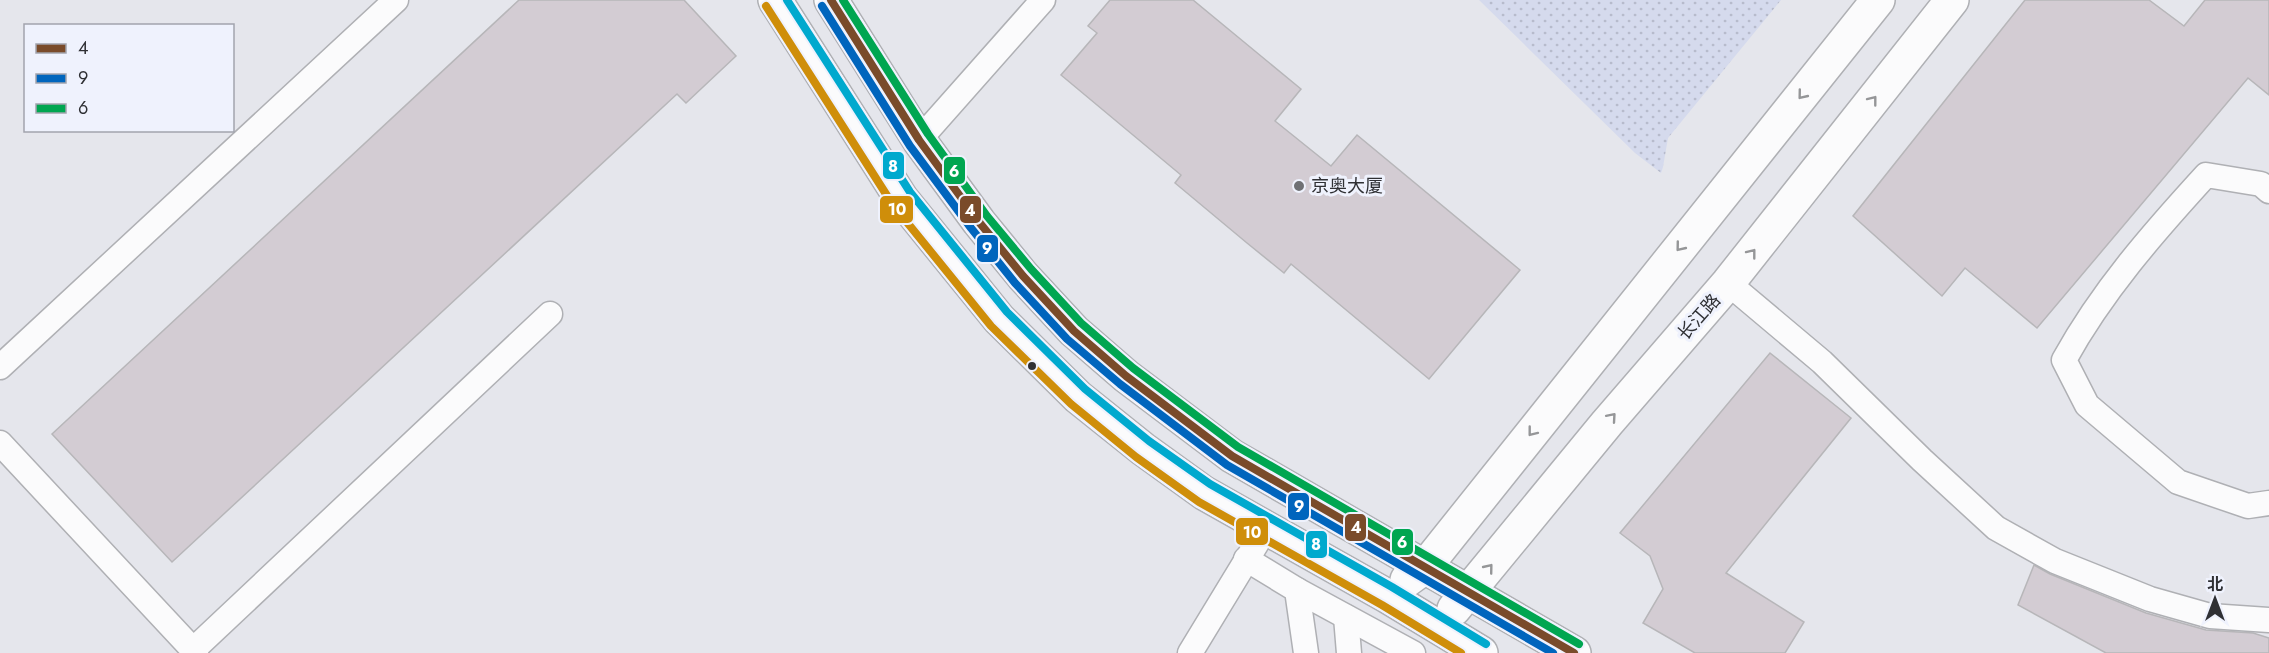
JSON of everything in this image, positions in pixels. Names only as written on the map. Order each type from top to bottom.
[{"type":"main road","points":[[775,0],[901,198],[999,319],[1078,397],[1143,449],[1204,493],[1387,596],[1481,653]]},
{"type":"main road","points":[[831,0],[919,140],[979,222],[1023,276],[1074,331],[1126,376],[1232,456],[1574,653]]},
{"type":"main road","points":[[1387,596],[1425,567],[1878,0]]},
{"type":"main road","name":"长江路","points":[[1437,628],[1728,283],[1952,0]]},
{"type":"lane","points":[[0,367],[396,0]]},
{"type":"lane","points":[[919,140],[1043,0]]},
{"type":"lane","points":[[2269,191],[2261,183],[2206,175],[2145,242],[2084,324],[2064,360],[2087,405],[2178,482],[2248,506],[2269,502]]},
{"type":"lane","points":[[1728,283],[1822,362],[1922,460],[1996,528],[2055,561],[2150,599],[2210,615],[2269,620]]},
{"type":"lane","points":[[0,443],[195,651],[550,314]]},
{"type":"lane","points":[[1190,653],[1266,528]]},
{"type":"lane","points":[[1246,559],[1347,617],[1389,646],[1413,653]]},
{"type":"lane","points":[[1297,590],[1306,653]]},
{"type":"lane","points":[[1347,617],[1349,653]]},
{"type":"shaded area","points":[[1479,0],[1781,0],[1668,138],[1661,173],[1635,153]]},
{"type":"building","points":[[519,0],[684,0],[736,56],[686,103],[677,94],[172,562],[52,434]]},
{"type":"building","name":"京奥大厦","points":[[1110,0],[1193,0],[1301,89],[1275,121],[1331,166],[1357,135],[1520,270],[1429,379],[1291,264],[1284,273],[1247,243],[1175,183],[1181,175],[1061,75],[1097,33],[1088,26]]},
{"type":"building","points":[[2025,0],[2149,0],[2184,26],[2205,0],[2269,0],[2269,95],[2248,78],[2037,328],[1965,268],[1942,296],[1853,216]]},
{"type":"building","points":[[1770,353],[1851,418],[1726,573],[1804,622],[1785,653],[1695,653],[1643,623],[1663,589],[1650,556],[1620,533]]},
{"type":"building","points":[[2034,565],[2050,574],[2146,613],[2206,630],[2253,633],[2269,638],[2269,653],[2106,653],[2018,605]]},
{"type":"transit line","name":"8","points":[[787,0],[910,192],[1007,312],[1085,389],[1149,441],[1210,484],[1392,587],[1486,644]]},
{"type":"transit line","name":"4","points":[[831,0],[919,140],[979,222],[1023,276],[1074,331],[1126,376],[1232,456],[1574,653]]},
{"type":"transit line","name":"6","points":[[843,0],[928,134],[987,216],[1031,269],[1081,323],[1133,368],[1238,447],[1579,644]]},
{"type":"transit line","name":"10","points":[[766,6],[893,205],[991,326],[1071,404],[1136,457],[1199,502],[1382,605],[1461,653]]},
{"type":"transit line","name":"9","points":[[822,6],[910,146],[1015,283],[1067,339],[1120,384],[1227,465],[1553,653]]},
{"type":"place","name":"京奥大厦","points":[[1299,186]]}]
